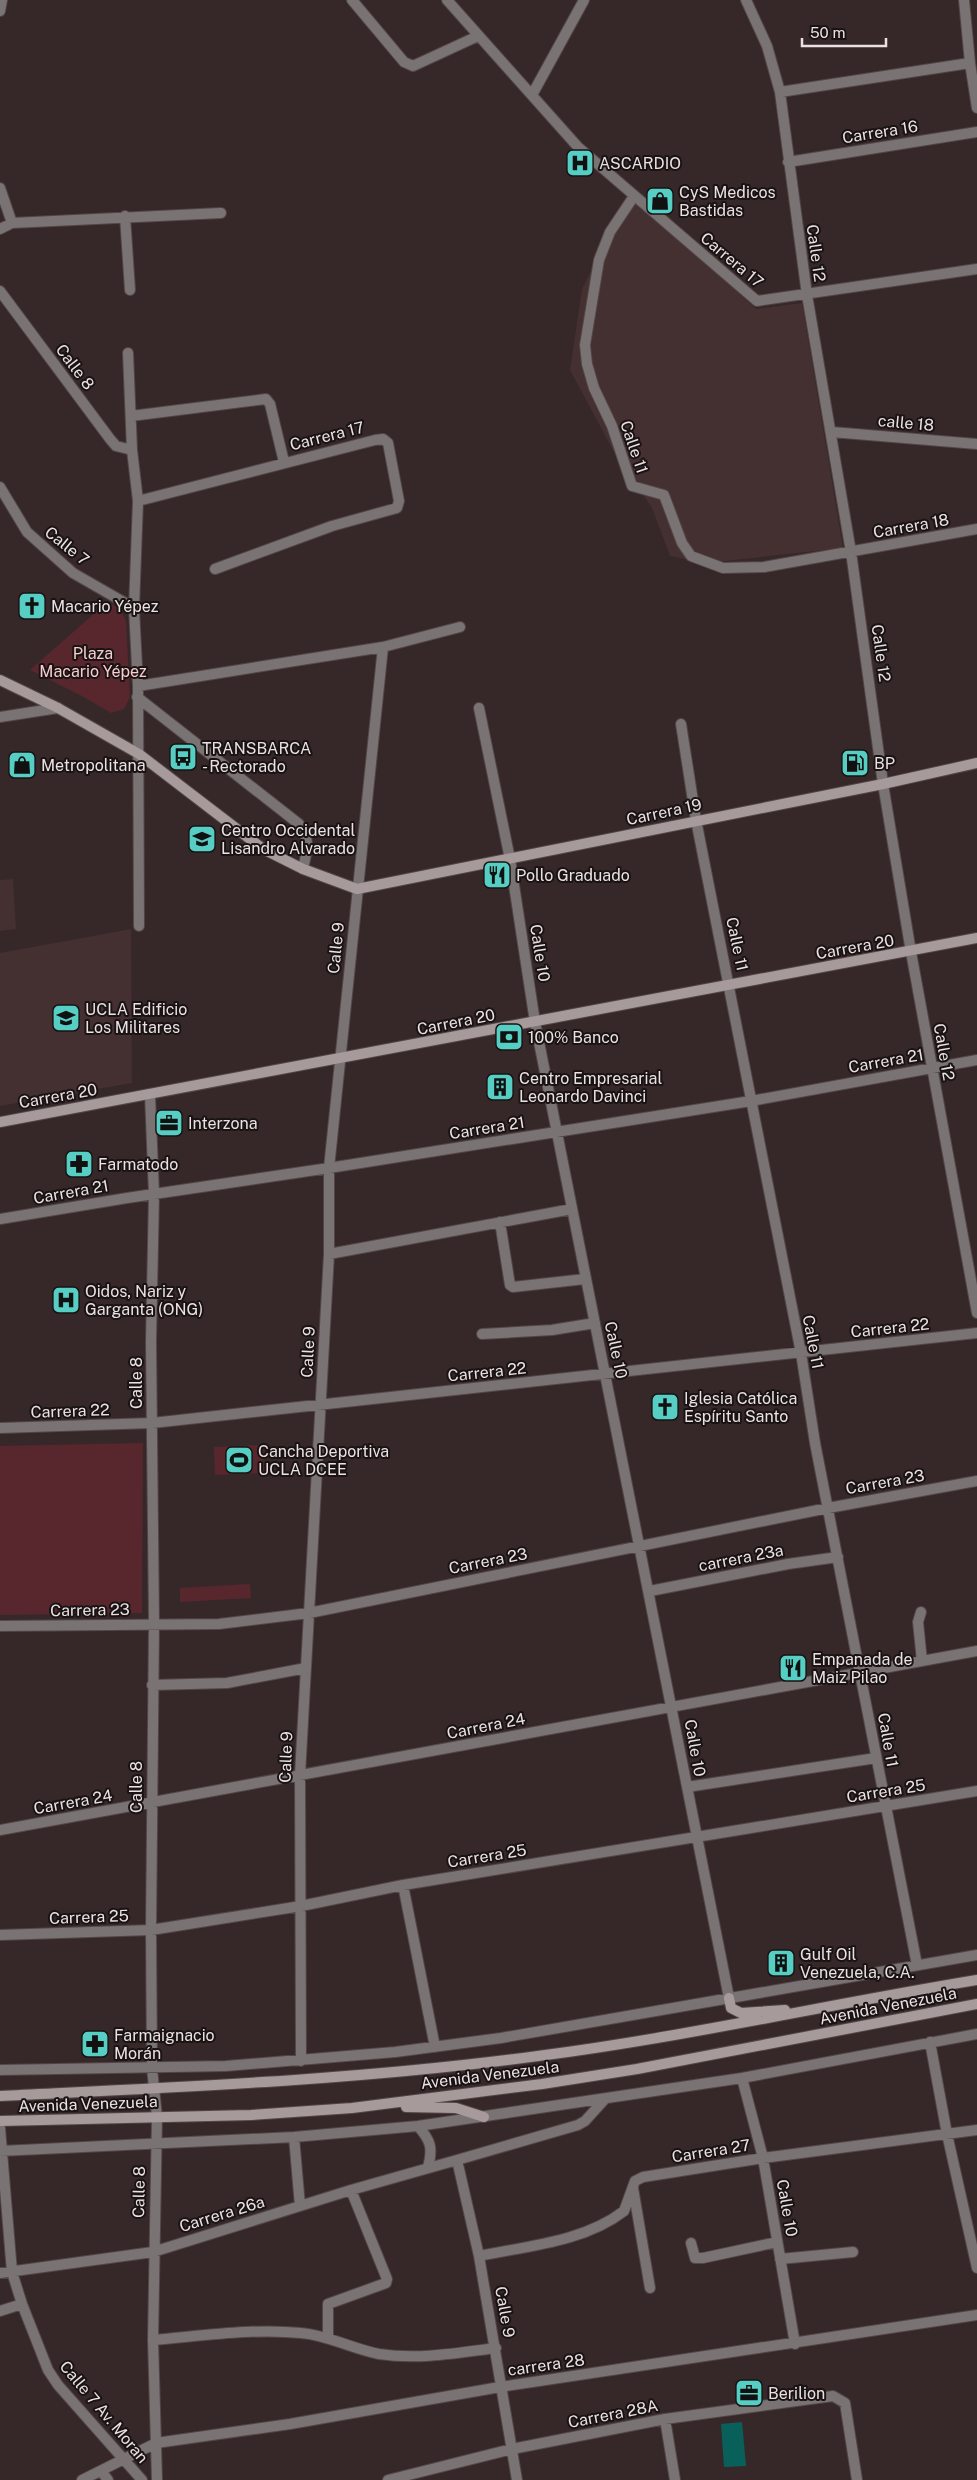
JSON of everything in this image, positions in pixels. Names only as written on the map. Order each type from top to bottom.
[{"type":"street","points":[[0,11],[2,0]]},
{"type":"street","points":[[352,0],[404,62],[413,66],[478,36]]},
{"type":"street","name":"Carrera 17","points":[[447,0],[578,147],[757,301],[977,269]]},
{"type":"street","points":[[532,94],[584,0]]},
{"type":"street","name":"Calle 12","points":[[746,0],[767,46],[780,92],[807,295],[832,432],[851,552],[883,784],[911,952],[977,1313]]},
{"type":"street","points":[[964,0],[970,63],[977,108]]},
{"type":"street","points":[[780,92],[970,63]]},
{"type":"street","name":"Carrera 16","points":[[788,162],[977,132]]},
{"type":"street","points":[[0,188],[12,223]]},
{"type":"street","name":"Calle 11","points":[[634,196],[610,232],[599,260],[584,344],[587,364],[594,388],[612,426],[632,486],[664,495],[682,544],[692,556],[706,563],[723,568],[764,567],[851,552]]},
{"type":"street","points":[[0,229],[12,223],[125,216],[221,213]]},
{"type":"street","points":[[125,216],[130,290]]},
{"type":"street","name":"Calle 8","points":[[0,291],[110,439],[116,446],[132,450]]},
{"type":"street","points":[[128,353],[132,450],[138,501],[134,608],[138,686],[139,926]]},
{"type":"street","points":[[131,416],[266,399],[270,404],[284,462]]},
{"type":"street","name":"calle 18","points":[[832,432],[977,444]]},
{"type":"street","name":"Carrera 17","points":[[138,501],[284,462],[383,439],[388,443],[399,501],[397,508],[332,526],[215,569]]},
{"type":"street","name":"Calle 7","points":[[0,487],[27,532],[73,573],[134,608]]},
{"type":"street","name":"Carrera 18","points":[[851,552],[977,529]]},
{"type":"street","points":[[138,686],[383,648],[460,627]]},
{"type":"street","name":"Calle 9","points":[[301,2061],[300,1775],[329,1254],[330,1168],[383,648]]},
{"type":"street","points":[[0,680],[58,708],[139,754],[263,849],[304,869],[357,889]]},
{"type":"street","points":[[137,697],[299,824],[307,833],[308,844],[304,869]]},
{"type":"street","points":[[0,717],[58,708]]},
{"type":"street","name":"Calle 10","points":[[479,708],[510,859],[535,1022],[585,1279],[650,1591],[696,1837],[729,1998]]},
{"type":"street","name":"Calle 11","points":[[681,724],[696,820],[730,985],[801,1353],[828,1508],[917,1965]]},
{"type":"street","name":"Carrera 19","points":[[357,889],[883,784],[977,763]]},
{"type":"street","name":"Carrera 20","points":[[0,1122],[340,1060],[977,938]]},
{"type":"street","name":"Carrera 21","points":[[0,1219],[751,1101],[977,1060]]},
{"type":"street","name":"Calle 8","points":[[150,1095],[154,1194],[152,1422],[154,1624],[151,1930],[152,2068],[157,2117],[153,2252],[153,2340],[157,2480]]},
{"type":"street","points":[[329,1254],[572,1209]]},
{"type":"street","points":[[500,1222],[510,1285],[513,1287],[585,1279]]},
{"type":"street","points":[[482,1334],[552,1330],[595,1323]]},
{"type":"street","name":"Carrera 22","points":[[0,1428],[152,1422],[977,1333]]},
{"type":"street","name":"Carrera 23","points":[[0,1626],[219,1624],[309,1613],[828,1508],[977,1481]]},
{"type":"street","name":"carrera 23a","points":[[650,1591],[788,1564],[838,1557]]},
{"type":"street","points":[[921,1612],[918,1622],[922,1661]]},
{"type":"street","name":"Carrera 24","points":[[0,1830],[977,1651]]},
{"type":"street","points":[[152,1685],[227,1683],[306,1668]]},
{"type":"street","points":[[687,1787],[876,1758]]},
{"type":"street","name":"Carrera 25","points":[[0,1935],[151,1930],[301,1906],[403,1885],[977,1791]]},
{"type":"street","points":[[403,1885],[435,2047]]},
{"type":"street","name":"Avenida Venezuela","points":[[0,2070],[152,2068],[301,2061],[435,2047],[501,2038],[977,1955]]},
{"type":"street","name":"Avenida Venezuela","points":[[0,2096],[154,2089],[361,2076],[539,2056],[977,1980]]},
{"type":"street","points":[[729,1998],[731,2008],[741,2013],[782,2010],[795,2013]]},
{"type":"street","name":"Avenida Venezuela","points":[[0,2122],[260,2114],[388,2104],[637,2069],[977,2004]]},
{"type":"street","points":[[1,2151],[294,2137],[418,2126],[742,2078],[977,2034]]},
{"type":"street","points":[[930,2042],[947,2134],[977,2268]]},
{"type":"street","name":"Calle 10","points":[[742,2078],[763,2158],[795,2344]]},
{"type":"street","name":"Carrera 26a","points":[[0,2273],[153,2252],[351,2190],[578,2125],[585,2121],[604,2099]]},
{"type":"street","points":[[388,2104],[456,2108],[484,2117]]},
{"type":"street","points":[[418,2126],[430,2142],[432,2150],[428,2167]]},
{"type":"street","name":"Calle 7 Av. Moran","points":[[0,2128],[12,2272],[22,2304],[48,2370],[123,2461],[142,2480]]},
{"type":"street","name":"Carrera 27","points":[[632,2187],[635,2181],[643,2177],[763,2158],[977,2130]]},
{"type":"street","points":[[294,2137],[300,2206]]},
{"type":"street","name":"Calle 9","points":[[452,2161],[479,2256],[517,2480]]},
{"type":"street","points":[[479,2256],[564,2239],[590,2231],[624,2211],[632,2187]]},
{"type":"street","points":[[632,2187],[650,2288]]},
{"type":"street","points":[[328,2338],[328,2304],[386,2283],[387,2278],[351,2190]]},
{"type":"street","points":[[691,2243],[696,2258],[703,2258],[778,2242]]},
{"type":"street","points":[[780,2259],[853,2252]]},
{"type":"street","points":[[0,2311],[22,2304]]},
{"type":"street","name":"carrera 28","points":[[82,2480],[156,2443],[290,2424],[500,2387],[795,2344],[977,2315]]},
{"type":"street","points":[[153,2340],[287,2332],[328,2338],[365,2351],[392,2356],[432,2356],[496,2348]]},
{"type":"street","name":"Carrera 28A","points":[[388,2480],[512,2449],[664,2420],[834,2396],[845,2403],[857,2480]]},
{"type":"street","points":[[664,2420],[675,2480]]},
{"type":"street","points":[[101,2471],[108,2480]]},
{"type":"shaded area","points":[[630,193],[756,309],[802,303],[843,548],[706,563],[670,556],[652,508],[614,452],[570,370],[582,289]]},
{"type":"shaded area","points":[[13,879],[16,929],[0,931],[0,880]]},
{"type":"shaded area","name":"UCLA Edificio Los Militares","points":[[131,929],[132,1083],[0,1106],[0,953]]},
{"type":"green space","name":"Plaza Macario Yépez","points":[[110,603],[120,609],[126,621],[130,697],[124,709],[111,713],[30,670],[104,605]]},
{"type":"green space","points":[[143,1443],[142,1613],[0,1615],[0,1446]]},
{"type":"green space","name":"Cancha Deportiva UCLA DCEE","points":[[263,1445],[264,1473],[215,1475],[214,1447]]},
{"type":"green space","points":[[250,1584],[251,1598],[180,1602],[180,1588]]},
{"type":"water","points":[[742,2422],[746,2466],[724,2467],[721,2424]]},
{"type":"place","name":"ASCARDIO","points":[[580,163]]},
{"type":"place","name":"CyS Medicos Bastidas","points":[[660,201]]},
{"type":"place","name":"Macario Yépez","points":[[32,606]]},
{"type":"place","name":"TRANSBARCA - Rectorado","points":[[183,757]]},
{"type":"place","name":"BP","points":[[855,763]]},
{"type":"place","name":"Metropolitana","points":[[22,765]]},
{"type":"place","name":"Centro Occidental Lisandro Alvarado","points":[[202,839]]},
{"type":"place","name":"Pollo Graduado","points":[[497,875]]},
{"type":"place","name":"UCLA Edificio Los Militares","points":[[66,1018]]},
{"type":"place","name":"100% Banco","points":[[509,1037]]},
{"type":"place","name":"Centro Empresarial Leonardo Davinci","points":[[500,1087]]},
{"type":"place","name":"Interzona","points":[[169,1123]]},
{"type":"place","name":"Farmatodo","points":[[79,1164]]},
{"type":"place","name":"Oidos, Nariz y Garganta (ONG)","points":[[66,1300]]},
{"type":"place","name":"Iglesia Católica Espíritu Santo","points":[[665,1407]]},
{"type":"place","name":"Cancha Deportiva UCLA DCEE","points":[[239,1460]]},
{"type":"place","name":"Empanada de Maiz Pilao","points":[[793,1668]]},
{"type":"place","name":"Gulf Oil Venezuela, C.A.","points":[[781,1963]]},
{"type":"place","name":"Farmaignacio Morán","points":[[95,2044]]},
{"type":"place","name":"Berilion","points":[[749,2393]]}]
